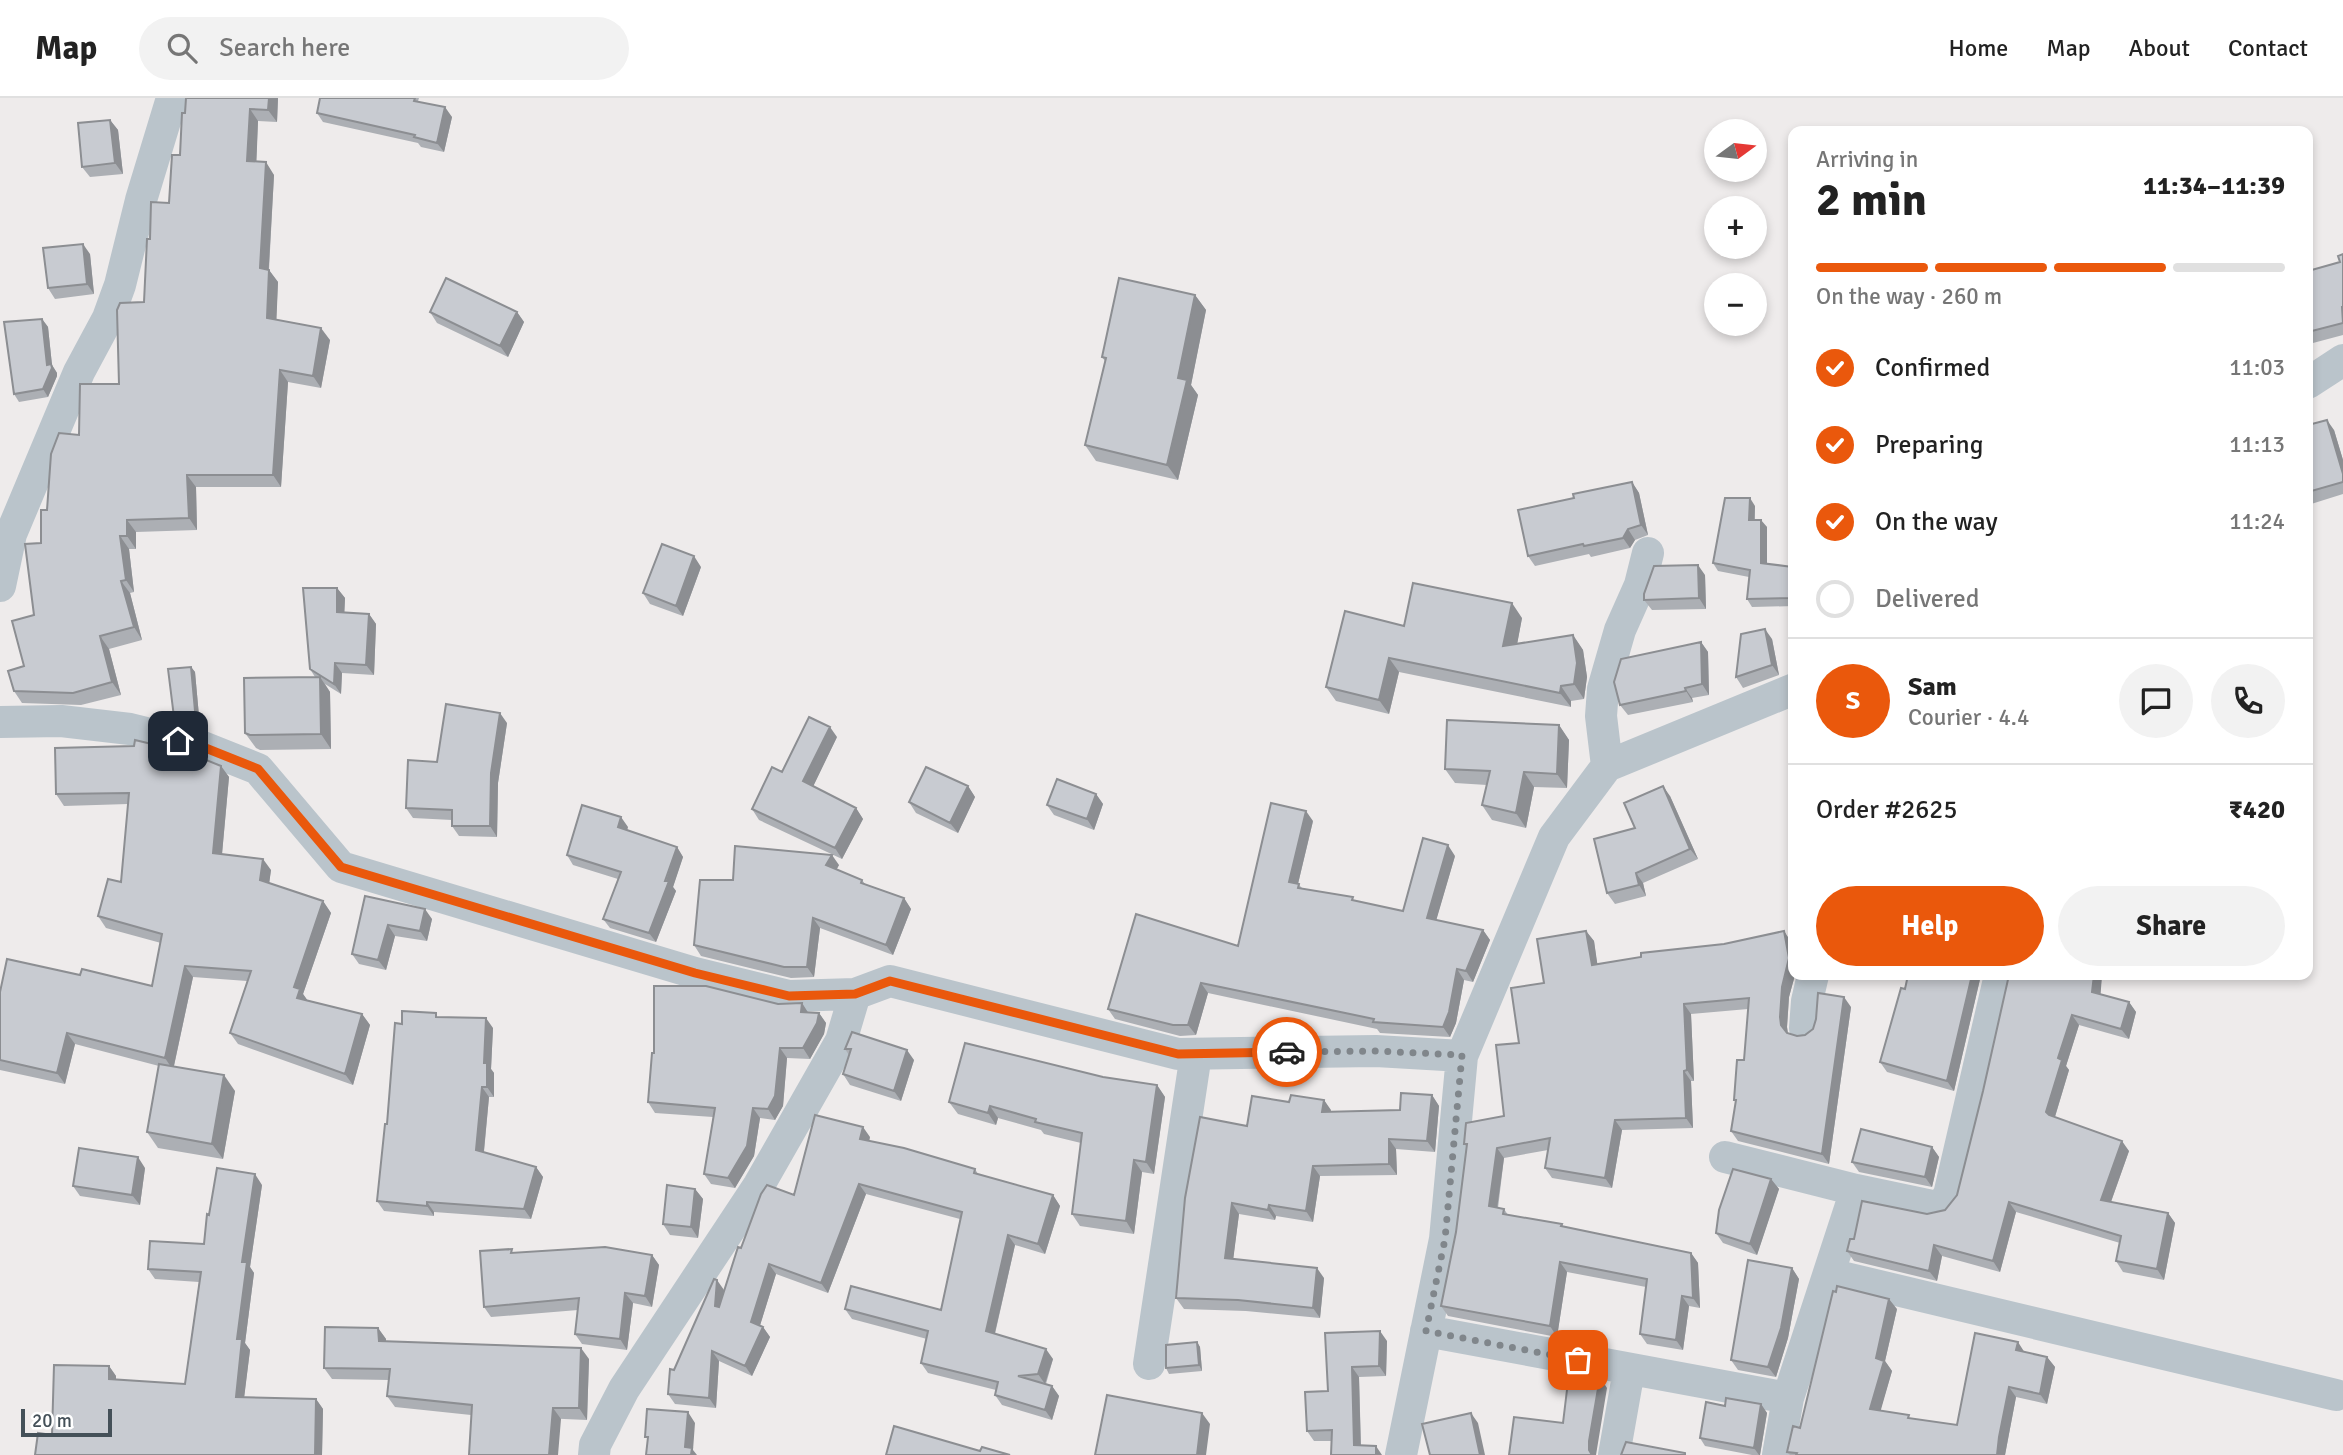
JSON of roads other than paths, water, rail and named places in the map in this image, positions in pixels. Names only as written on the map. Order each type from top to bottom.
[{"type":"street","points":[[0,586],[11,534],[79,372],[107,318],[120,285],[141,200],[172,98]]},
{"type":"street","points":[[2313,380],[2343,360]]},
{"type":"street","points":[[1607,766],[1601,716],[1603,689],[1620,630],[1640,585],[1648,553]]},
{"type":"street","points":[[1401,1455],[1445,1239],[1462,1055],[1554,837],[1607,766],[1788,691]]},
{"type":"street","points":[[0,722],[75,723],[130,729],[203,747],[258,769],[341,867],[695,973],[789,996],[855,994],[890,981],[1178,1054],[1376,1051],[1462,1055]]},
{"type":"street","points":[[1805,1028],[1812,980]]},
{"type":"street","points":[[1725,1157],[1856,1190],[1932,1206],[1942,1205],[1949,1195],[1999,980]]},
{"type":"street","points":[[594,1455],[595,1445],[624,1389],[752,1196],[841,1041],[855,994]]},
{"type":"street","points":[[1149,1364],[1196,1054]]},
{"type":"street","points":[[1778,1455],[1788,1398],[1856,1190]]},
{"type":"street","points":[[1829,1274],[2336,1395]]},
{"type":"street","points":[[1426,1331],[1788,1398]]},
{"type":"street","points":[[1614,1455],[1629,1370]]}]
